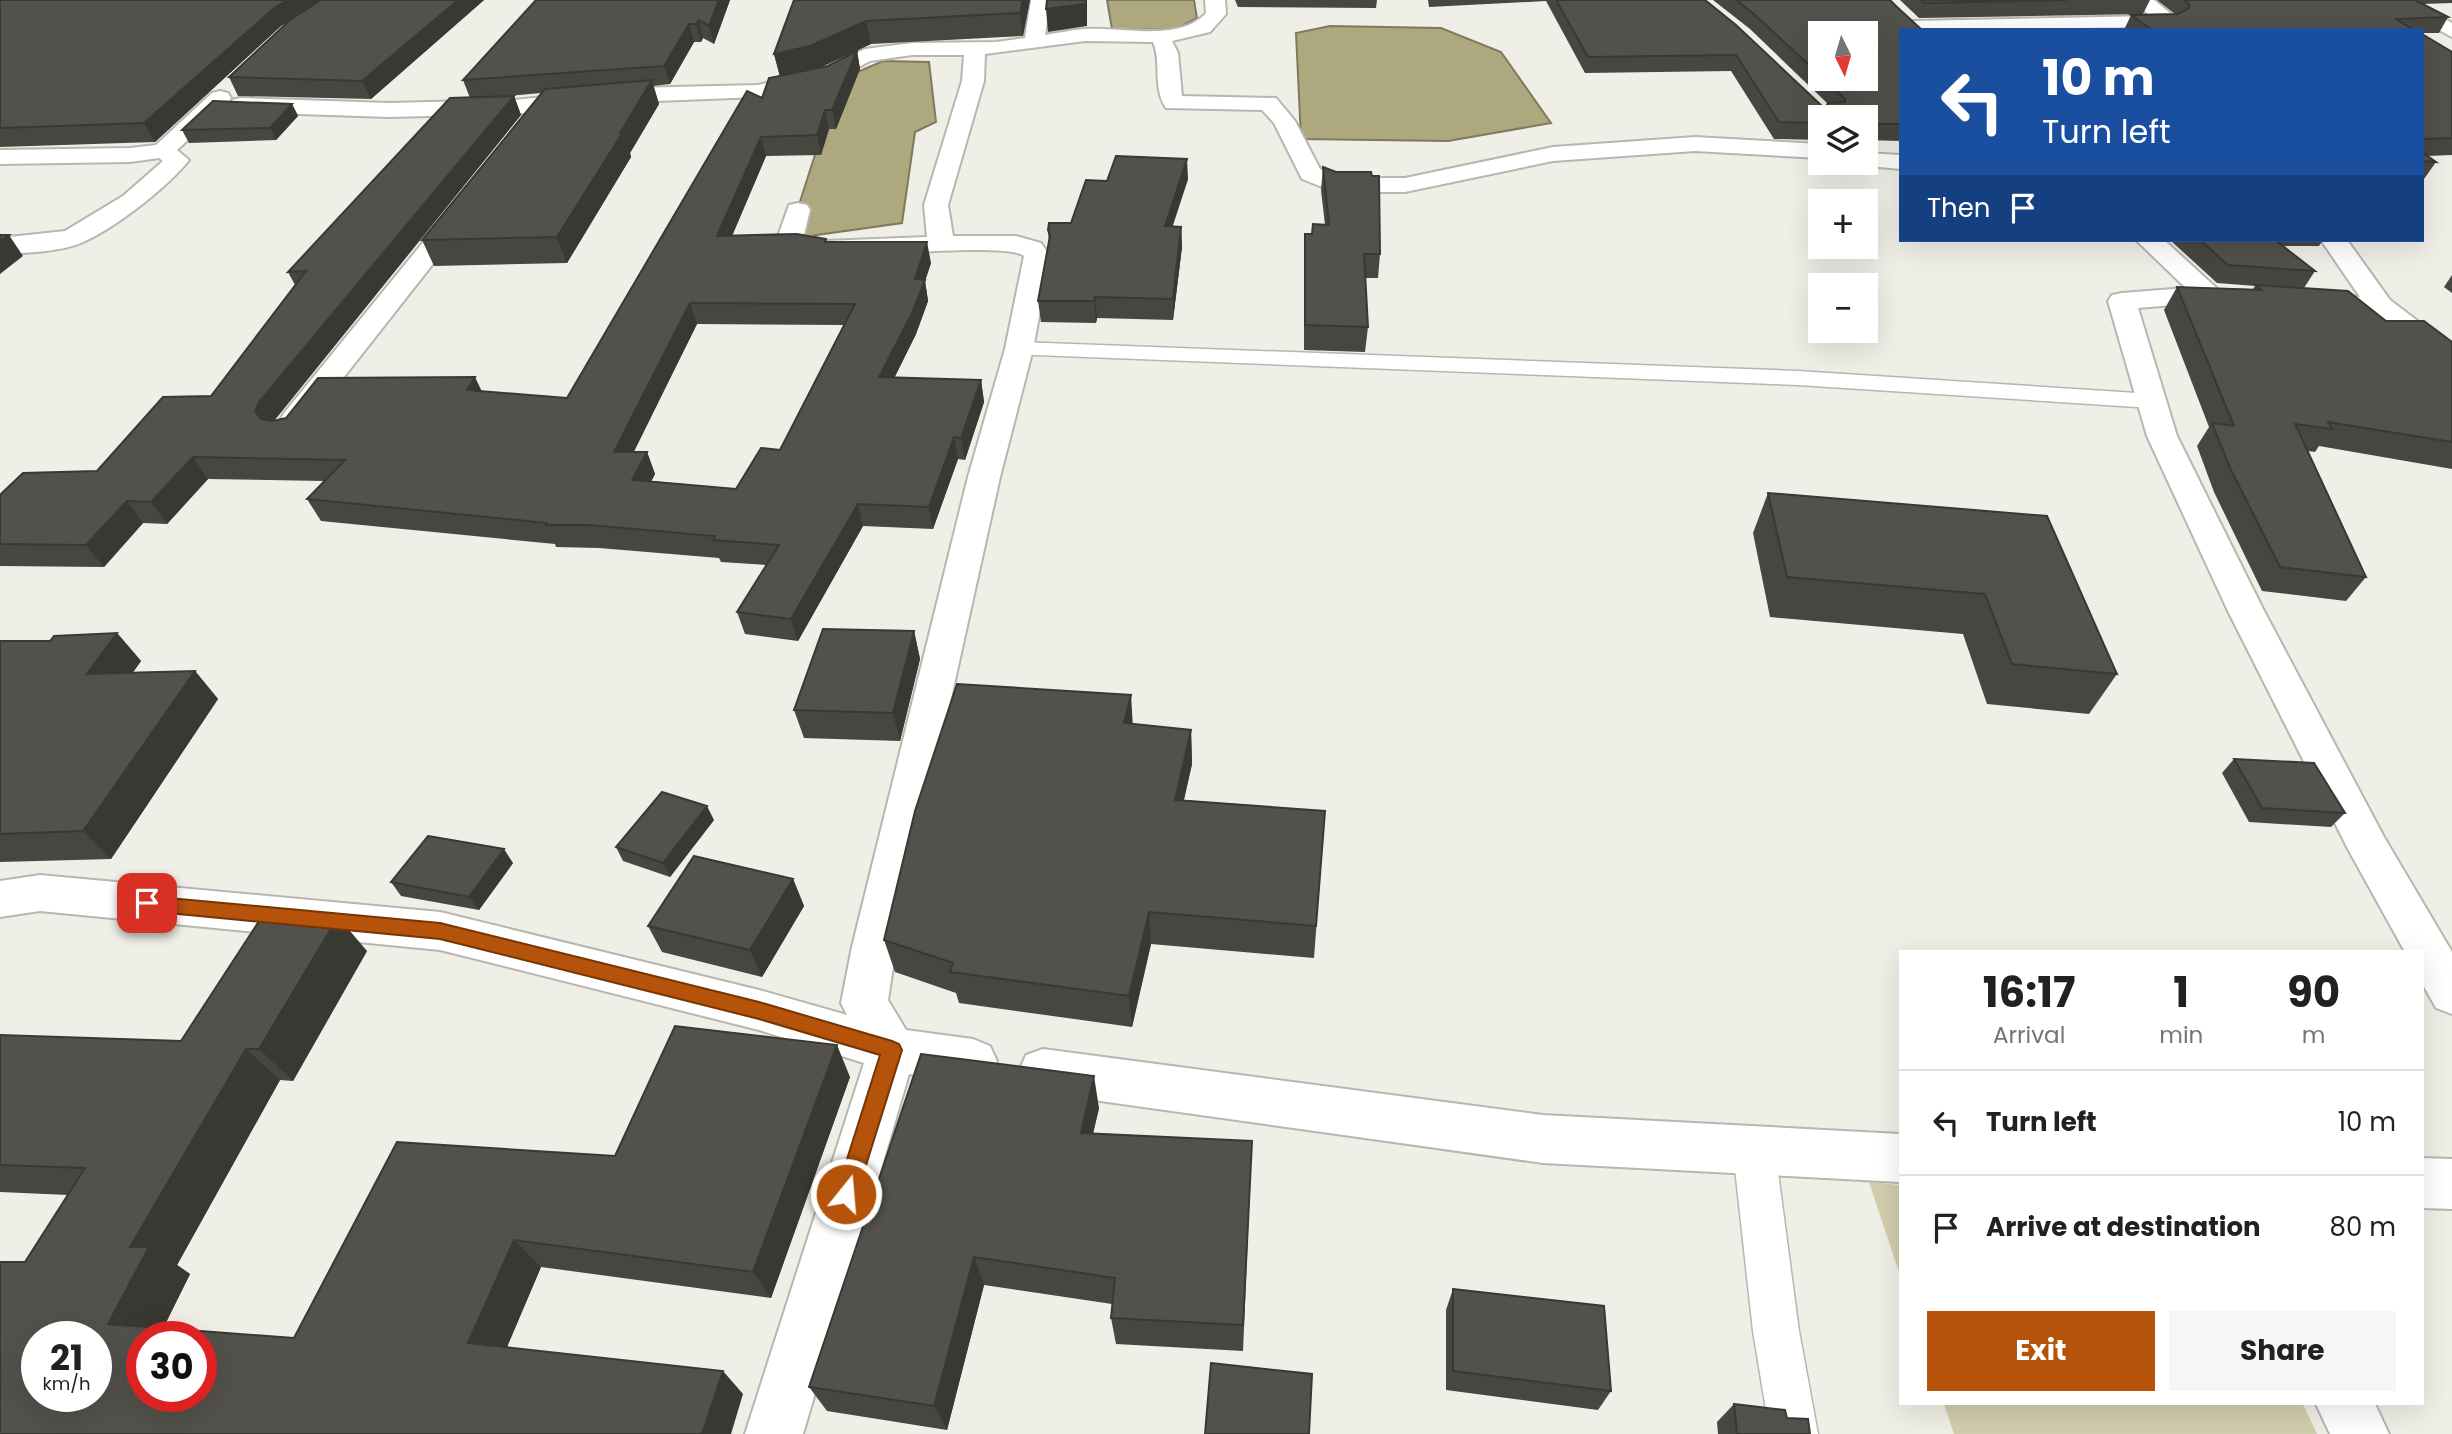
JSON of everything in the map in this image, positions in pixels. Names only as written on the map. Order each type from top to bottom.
[{"type":"street","points":[[1034,43],[1041,0]]},
{"type":"street","points":[[214,104],[389,110],[514,107],[631,95],[758,91],[823,77],[865,55],[912,49],[1034,43],[1085,35],[1160,36],[1203,28],[1216,14],[1215,0]]},
{"type":"street","points":[[1894,9],[1914,28],[2170,21],[2142,0]]},
{"type":"street","points":[[2398,0],[2452,31]]},
{"type":"street","points":[[1160,36],[1168,53],[1169,91],[1174,103],[1268,103],[1284,121],[1310,174],[1335,185],[1405,185],[1553,154],[1695,144],[1808,150]]},
{"type":"street","points":[[2424,40],[2452,39]]},
{"type":"street","points":[[941,244],[936,205],[973,81],[975,48]]},
{"type":"street","points":[[0,157],[130,155],[163,151],[232,87]]},
{"type":"street","points":[[523,131],[545,104]]},
{"type":"street","points":[[0,246],[72,238],[132,201],[167,171],[177,160],[163,151]]},
{"type":"street","points":[[286,431],[471,199]]},
{"type":"street","points":[[774,1434],[892,1050],[864,1003],[874,947],[984,477],[1019,349],[1037,256],[1032,248],[1016,244],[824,248],[790,239],[798,210]]},
{"type":"street","points":[[2152,242],[2222,295],[2122,301],[2162,436],[2245,609],[2369,849],[2452,994]]},
{"type":"street","points":[[2335,242],[2380,306],[2452,361]]},
{"type":"street","points":[[2286,300],[2380,306]]},
{"type":"street","points":[[0,899],[40,893],[440,931],[759,1010],[892,1050],[1543,1139],[1899,1158]]},
{"type":"street","points":[[2424,1183],[2452,1184]]},
{"type":"street","points":[[2346,1405],[2360,1434]]},
{"type":"lane","points":[[1019,349],[1798,378],[2152,401]]},
{"type":"lane","points":[[1754,1150],[1776,1331],[1794,1434]]},
{"type":"shaded area","points":[[1107,0],[1194,0],[1197,18],[1175,30],[1112,29]]},
{"type":"shaded area","points":[[1330,26],[1441,28],[1501,52],[1551,123],[1448,141],[1301,139],[1296,33]]},
{"type":"shaded area","points":[[883,61],[929,62],[936,122],[915,132],[902,223],[788,239],[839,80]]},
{"type":"shaded area","points":[[1869,1182],[1899,1185],[1899,1272]]},
{"type":"shaded area","points":[[1944,1405],[2303,1405],[2317,1434],[1954,1434]]},
{"type":"building","points":[[0,0],[287,0],[273,9],[144,123],[0,128]]},
{"type":"building","points":[[321,0],[458,0],[362,81],[229,77],[290,20]]},
{"type":"building","points":[[536,0],[719,0],[709,26],[699,20],[696,24],[689,24],[664,66],[463,80]]},
{"type":"building","points":[[794,0],[1023,0],[1020,13],[866,21],[810,46],[774,54]]},
{"type":"building","points":[[1047,0],[1086,0],[1086,4],[1046,9]]},
{"type":"building","points":[[1556,0],[1705,0],[1736,25],[1821,105],[1808,105],[1808,123],[1779,122],[1736,55],[1588,57]]},
{"type":"building","points":[[1736,0],[1890,0],[1920,28],[1899,28],[1899,124],[1878,124],[1878,105],[1827,105],[1845,102],[1837,91],[1878,91],[1878,21],[1808,21],[1808,64]]},
{"type":"building","points":[[1921,0],[2067,0],[1925,3]]},
{"type":"building","points":[[2185,0],[2415,0],[2448,17],[2396,19],[2411,28],[2149,28],[2131,15],[2178,14],[2189,8]]},
{"type":"building","points":[[2424,35],[2452,52],[2452,138],[2424,139]]},
{"type":"building","points":[[857,51],[832,110],[825,110],[817,135],[761,137],[717,236],[797,234],[826,239],[825,242],[927,242],[915,279],[925,280],[912,313],[879,377],[981,380],[961,438],[954,437],[929,507],[858,504],[791,619],[737,612],[779,545],[713,540],[715,536],[589,525],[546,525],[547,523],[307,499],[345,460],[193,457],[151,502],[127,501],[86,545],[0,544],[0,495],[23,473],[97,471],[163,397],[211,396],[306,271],[288,272],[450,98],[514,96],[260,401],[255,411],[261,419],[273,421],[286,418],[318,378],[475,377],[467,390],[567,398],[747,91],[762,98],[769,78],[828,66]],"holes":[[[690,303],[855,304],[780,450],[761,448],[736,489],[632,480],[647,452],[614,452]]]},
{"type":"building","points":[[652,80],[620,133],[623,132],[557,237],[422,240],[545,89]]},
{"type":"building","points":[[213,101],[292,104],[270,128],[182,130]]},
{"type":"building","points":[[2424,153],[2436,162],[2424,161]]},
{"type":"building","points":[[1116,156],[1187,159],[1165,226],[1181,227],[1173,299],[1095,297],[1094,301],[1038,301],[1050,236],[1049,223],[1071,223],[1086,180],[1107,181]]},
{"type":"building","points":[[1323,167],[1336,172],[1371,172],[1372,176],[1379,176],[1380,254],[1364,254],[1368,327],[1305,325],[1305,234],[1312,234],[1313,224],[1329,225]]},
{"type":"building","points":[[2202,242],[2278,242],[2315,271],[2228,265]]},
{"type":"building","points":[[2256,285],[2348,291],[2386,321],[2424,321],[2452,342],[2452,442],[2328,422],[2332,429],[2295,424],[2366,577],[2280,567],[2230,468],[2212,423],[2234,426],[2177,287],[2261,290]]},
{"type":"building","points":[[1768,493],[2047,516],[2117,674],[2012,664],[1985,594],[1787,577]]},
{"type":"building","points":[[823,629],[914,631],[893,713],[794,710]]},
{"type":"building","points":[[117,633],[87,674],[195,671],[83,831],[0,834],[0,641],[50,641],[54,636]]},
{"type":"building","points":[[957,684],[1131,695],[1124,723],[1191,730],[1175,800],[1325,811],[1316,926],[1149,912],[1129,996],[950,972],[953,963],[884,940],[915,811]]},
{"type":"building","points":[[2234,759],[2314,763],[2345,813],[2262,808]]},
{"type":"building","points":[[662,792],[707,806],[663,863],[616,847]]},
{"type":"building","points":[[428,836],[504,849],[469,897],[391,882]]},
{"type":"building","points":[[694,856],[793,879],[750,950],[648,926]]},
{"type":"building","points":[[263,915],[338,917],[259,1049],[246,1049],[130,1247],[149,1247],[110,1321],[21,1321],[21,1412],[112,1412],[112,1324],[126,1325],[126,1412],[217,1412],[217,1332],[294,1338],[397,1142],[615,1156],[675,1026],[837,1045],[753,1272],[514,1240],[468,1343],[723,1371],[702,1434],[0,1434],[0,1262],[25,1262],[85,1168],[0,1165],[0,1035],[181,1041]]},
{"type":"building","points":[[921,1054],[1094,1076],[1081,1133],[1252,1141],[1243,1325],[1111,1318],[1115,1278],[974,1257],[934,1406],[809,1387]]},
{"type":"building","points":[[1453,1289],[1604,1306],[1611,1391],[1453,1371]]},
{"type":"building","points":[[1211,1363],[1312,1374],[1309,1434],[1205,1434]]},
{"type":"building","points":[[1734,1404],[1785,1410],[1787,1418],[1808,1419],[1810,1434],[1737,1434]]},
{"type":"route","points":[[147,903],[440,931],[759,1010],[892,1050],[846,1194]]}]
